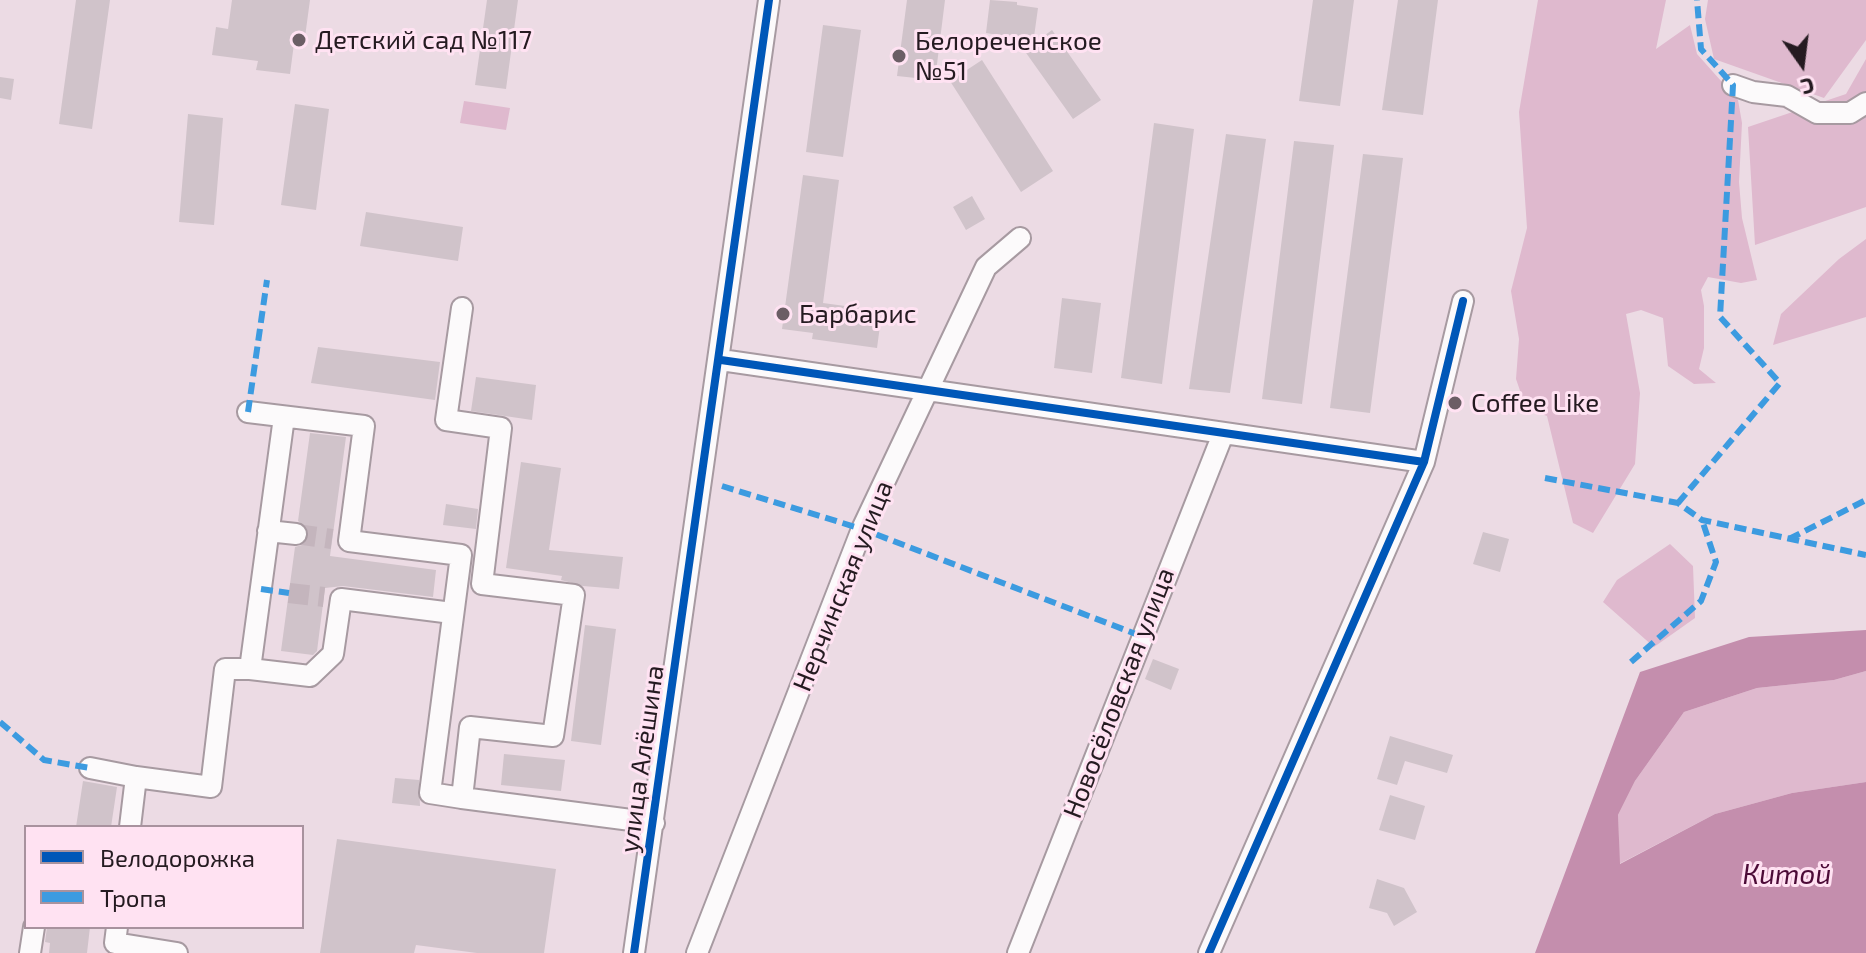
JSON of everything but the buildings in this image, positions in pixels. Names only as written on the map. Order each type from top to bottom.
[{"type":"street","name":"улица Алёшина","points":[[634,953],[721,360],[769,0]]},
{"type":"street","points":[[1733,85],[1753,92],[1787,96],[1817,113],[1850,113],[1866,103]]},
{"type":"street","name":"Нерчинская улица","points":[[697,953],[862,529],[986,267],[1020,238]]},
{"type":"street","points":[[1209,953],[1424,462],[1463,301]]},
{"type":"street","points":[[462,308],[446,420],[501,428],[482,584],[574,595],[553,736],[470,727],[462,798]]},
{"type":"street","points":[[721,360],[929,393],[1424,462]]},
{"type":"street","points":[[248,412],[364,426],[341,540],[461,555],[430,793],[654,823]]},
{"type":"street","points":[[250,669],[284,417]]},
{"type":"street","name":"Новосёловская улица","points":[[1018,953],[1223,434]]},
{"type":"street","points":[[268,531],[296,534]]},
{"type":"street","points":[[90,768],[211,787],[225,669],[310,676],[333,654],[332,598],[452,613]]},
{"type":"street","points":[[130,825],[136,777]]},
{"type":"street","points":[[30,953],[34,929]]},
{"type":"street","points":[[117,929],[115,943],[177,953]]},
{"type":"shaded area","points":[[1538,0],[1666,0],[1656,49],[1690,25],[1697,54],[1738,100],[1742,123],[1739,182],[1742,218],[1757,280],[1741,283],[1708,277],[1701,290],[1704,348],[1699,369],[1716,383],[1694,384],[1668,366],[1663,318],[1641,310],[1626,314],[1640,393],[1635,464],[1593,533],[1573,523],[1547,416],[1526,408],[1516,379],[1519,339],[1511,291],[1527,228],[1519,112]]},
{"type":"shaded area","points":[[1708,0],[1866,0],[1866,40],[1824,98],[1714,59],[1705,19]]},
{"type":"shaded area","points":[[1866,59],[1866,207],[1755,245],[1748,127],[1846,94]]},
{"type":"shaded area","points":[[464,101],[510,108],[506,130],[460,123]]},
{"type":"shaded area","points":[[1866,239],[1866,317],[1773,345],[1781,314],[1839,259]]},
{"type":"shaded area","points":[[1670,544],[1693,566],[1695,618],[1654,647],[1603,602],[1617,580]]},
{"type":"shaded area","points":[[1866,671],[1866,782],[1792,793],[1715,814],[1619,864],[1618,815],[1635,781],[1684,712],[1757,688],[1834,680]]},
{"type":"water","name":"Китой","points":[[1866,630],[1866,671],[1834,680],[1757,688],[1684,712],[1635,781],[1618,815],[1620,864],[1715,814],[1792,793],[1866,782],[1866,953],[1535,953],[1640,672],[1749,637]]},
{"type":"tunnel","points":[[296,534],[332,539]]},
{"type":"tunnel","points":[[289,593],[324,597]]},
{"type":"marked path","points":[[1678,503],[1780,383],[1720,317],[1733,85],[1701,49],[1697,0]]},
{"type":"marked path","points":[[248,412],[267,280]]},
{"type":"marked path","points":[[1545,478],[1678,503],[1702,520],[1866,555]]},
{"type":"marked path","points":[[722,486],[862,529],[1141,636]]},
{"type":"marked path","points":[[1789,539],[1866,500]]},
{"type":"marked path","points":[[1631,662],[1701,601],[1716,562],[1702,520]]},
{"type":"marked path","points":[[261,589],[289,593]]},
{"type":"marked path","points":[[0,722],[44,760],[90,768]]},
{"type":"cycle path","points":[[634,953],[769,0]]},
{"type":"cycle path","points":[[1209,953],[1424,462],[1463,301]]},
{"type":"cycle path","points":[[721,360],[1424,462]]},
{"type":"place","name":"Детский сад №117","points":[[299,40]]},
{"type":"place","name":"Белореченское №51","points":[[899,56]]},
{"type":"place","name":"Барбарис","points":[[783,314]]},
{"type":"place","name":"Coffee Like","points":[[1455,403]]}]
